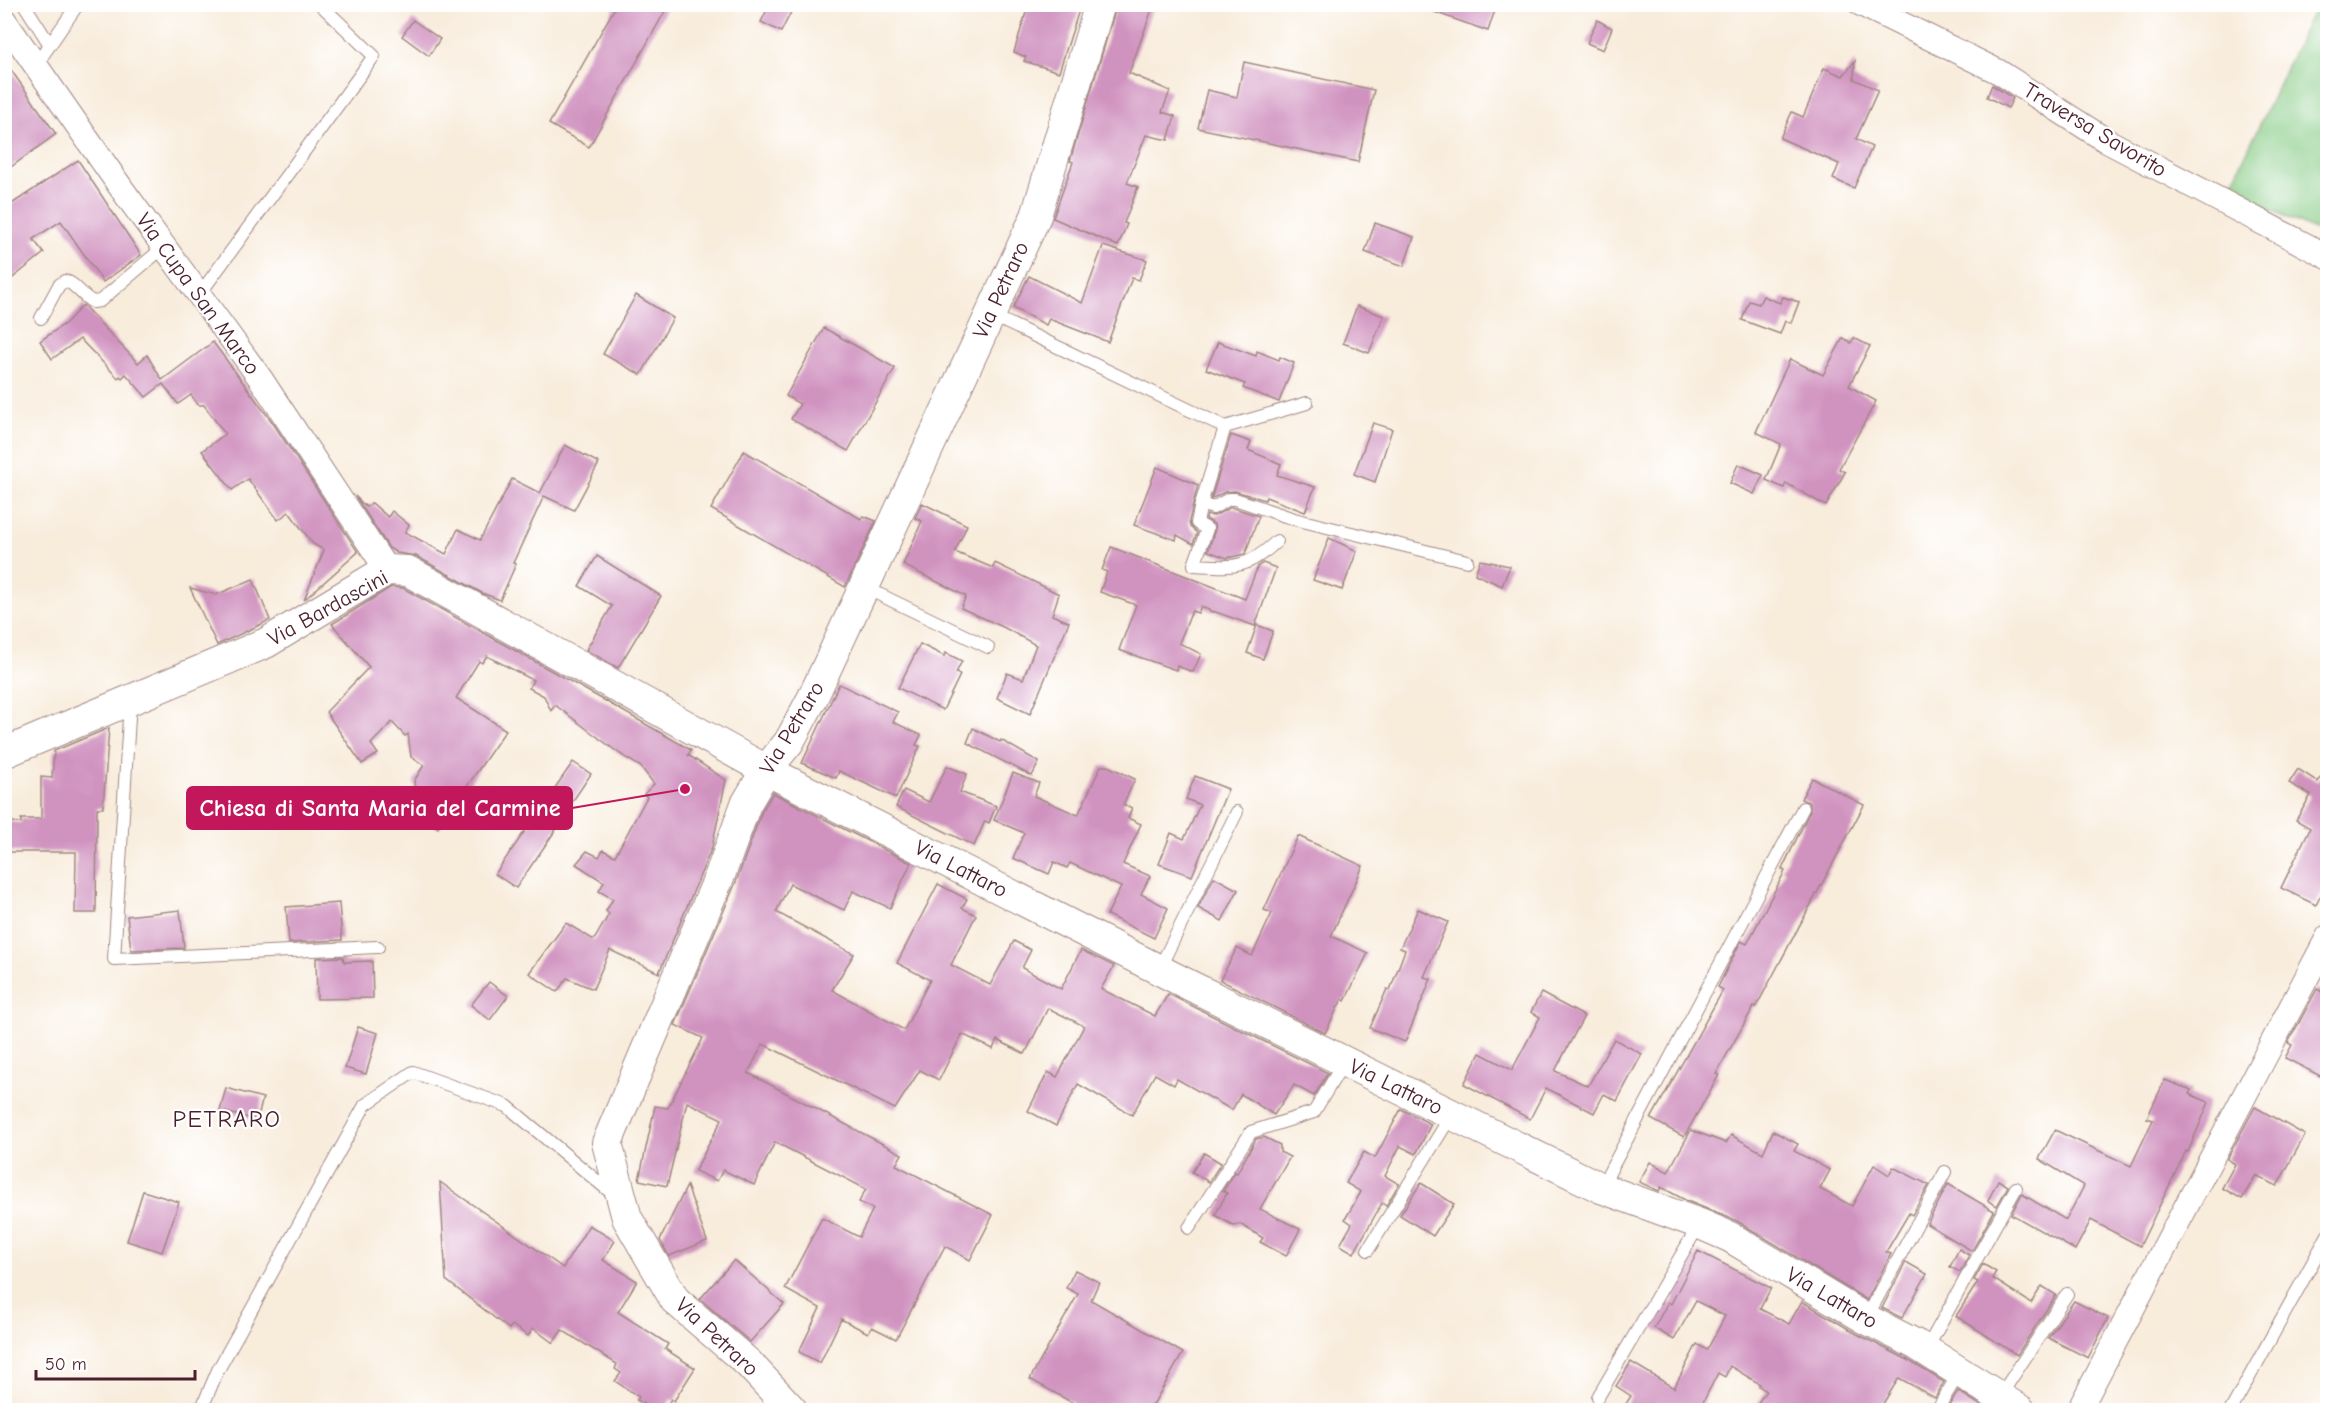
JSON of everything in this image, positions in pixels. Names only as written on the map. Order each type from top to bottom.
[{"type":"street","name":"Via Petraro","points":[[792,1410],[748,1363],[675,1300],[627,1218],[607,1143],[720,875],[746,804],[766,770],[789,742],[813,697],[1036,216],[1100,4]]},
{"type":"street","name":"Traversa Savorito","points":[[1861,4],[2000,72],[2107,141],[2328,257]]},
{"type":"street","name":"Via Cupa San Marco","points":[[4,20],[164,247],[260,378],[387,570]]},
{"type":"street","name":"Via Bardascini","points":[[4,753],[266,643],[387,570],[408,571],[766,770]]},
{"type":"street","name":"Via Lattaro","points":[[766,770],[1159,969],[1601,1188],[1730,1237],[1866,1319],[1926,1350],[2010,1404]]},
{"type":"street","points":[[2079,1410],[2328,937]]},
{"type":"lane","points":[[24,4],[50,45]]},
{"type":"lane","points":[[36,65],[78,4]]},
{"type":"lane","points":[[199,295],[374,56],[320,4]]},
{"type":"lane","points":[[40,318],[59,285],[65,281],[70,282],[85,298],[93,302],[100,301],[164,247]]},
{"type":"lane","points":[[990,314],[1225,427],[1307,403]]},
{"type":"lane","points":[[1225,427],[1201,504],[1197,523],[1207,529],[1194,565],[1235,567],[1262,555],[1277,541]]},
{"type":"lane","points":[[1201,504],[1213,508],[1229,499],[1235,499],[1294,519],[1467,561]]},
{"type":"lane","points":[[864,586],[988,647]]},
{"type":"lane","points":[[130,702],[114,959],[378,947]]},
{"type":"lane","points":[[1601,1188],[1803,808]]},
{"type":"lane","points":[[1159,969],[1237,812]]},
{"type":"lane","points":[[1189,1228],[1251,1132],[1314,1112],[1345,1061]]},
{"type":"lane","points":[[201,1410],[218,1370],[365,1105],[412,1072],[507,1106],[622,1202]]},
{"type":"lane","points":[[1368,1250],[1452,1114]]},
{"type":"lane","points":[[1866,1319],[1945,1172]]},
{"type":"lane","points":[[1926,1350],[2016,1188]]},
{"type":"lane","points":[[1598,1397],[1700,1224]]},
{"type":"lane","points":[[2231,1410],[2328,1235]]},
{"type":"lane","points":[[2010,1404],[2067,1294]]},
{"type":"lane","points":[[1937,1410],[1960,1372]]},
{"type":"green space","points":[[2316,5],[2328,5],[2327,236],[2229,190]]},
{"type":"building","points":[[617,4],[669,4],[589,147],[549,124]]},
{"type":"building","points":[[770,4],[776,4],[791,12],[781,32],[761,22]]},
{"type":"building","points":[[1043,4],[1081,4],[1059,72],[1024,61],[1026,57],[1014,52],[1028,6],[1041,10]]},
{"type":"building","points":[[1117,4],[1154,4],[1129,73],[1170,91],[1162,112],[1175,116],[1168,140],[1146,135],[1127,183],[1138,187],[1118,246],[1053,218],[1073,162],[1070,161]]},
{"type":"building","points":[[1421,4],[1497,4],[1488,31],[1420,7]]},
{"type":"building","points":[[413,20],[440,39],[429,56],[402,36]]},
{"type":"building","points":[[1597,20],[1612,28],[1603,50],[1587,43]]},
{"type":"building","points":[[4,60],[56,134],[4,172]]},
{"type":"building","points":[[1855,61],[1854,79],[1878,90],[1856,139],[1872,147],[1854,188],[1833,179],[1839,164],[1780,138],[1792,112],[1803,117],[1824,68],[1843,76]]},
{"type":"building","points":[[1244,62],[1374,90],[1358,162],[1198,128],[1207,90],[1237,97]]},
{"type":"building","points":[[1992,85],[2013,98],[2008,108],[1987,97]]},
{"type":"building","points":[[78,160],[141,255],[103,282],[61,221],[33,239],[44,253],[4,285],[4,209]]},
{"type":"building","points":[[1375,223],[1414,237],[1404,266],[1365,252]]},
{"type":"building","points":[[1103,246],[1147,260],[1139,280],[1132,278],[1108,342],[1049,319],[1046,325],[1013,308],[1029,276],[1082,303]]},
{"type":"building","points":[[636,295],[673,318],[641,375],[603,354]]},
{"type":"building","points":[[1763,296],[1780,303],[1783,297],[1799,302],[1791,323],[1785,321],[1780,334],[1742,320],[1749,301],[1759,304]]},
{"type":"building","points":[[83,305],[138,363],[147,355],[162,380],[213,342],[273,423],[358,552],[304,600],[324,550],[313,544],[289,512],[278,520],[248,479],[232,490],[202,451],[225,434],[204,405],[198,405],[191,395],[178,404],[163,384],[146,397],[126,374],[118,378],[80,339],[52,359],[40,341],[66,323]]},
{"type":"building","points":[[1357,306],[1384,316],[1369,353],[1343,343]]},
{"type":"building","points":[[824,328],[895,368],[848,451],[791,419],[800,404],[786,396]]},
{"type":"building","points":[[1843,338],[1851,343],[1854,338],[1870,346],[1849,386],[1876,401],[1839,469],[1845,472],[1826,506],[1786,483],[1784,488],[1766,480],[1781,444],[1756,432],[1790,359],[1823,375]]},
{"type":"building","points":[[1218,342],[1256,356],[1257,351],[1294,363],[1279,402],[1243,388],[1245,384],[1206,369]]},
{"type":"building","points":[[1373,423],[1392,429],[1375,482],[1354,474]]},
{"type":"building","points":[[1231,435],[1251,442],[1248,450],[1281,464],[1277,475],[1315,487],[1305,512],[1266,497],[1265,500],[1235,491],[1225,492],[1211,499]]},
{"type":"building","points":[[565,445],[599,463],[574,510],[544,496],[513,563],[516,564],[500,600],[482,593],[416,556],[397,553],[389,548],[355,496],[366,507],[372,503],[388,517],[392,511],[409,525],[405,532],[446,554],[458,529],[480,540],[512,479],[540,493]]},
{"type":"building","points":[[744,451],[861,519],[863,516],[876,521],[845,587],[711,509]]},
{"type":"building","points":[[1738,464],[1763,475],[1754,494],[1730,483]]},
{"type":"building","points":[[1157,467],[1198,485],[1189,521],[1190,527],[1197,533],[1193,544],[1177,535],[1176,540],[1134,525]]},
{"type":"building","points":[[922,503],[967,525],[955,552],[993,568],[995,563],[1059,594],[1052,615],[1069,622],[1030,714],[997,698],[1007,673],[1023,679],[1036,645],[961,608],[966,596],[903,565],[922,521],[915,518]]},
{"type":"building","points":[[1231,507],[1259,516],[1245,554],[1227,558],[1208,551],[1215,529],[1214,524],[1206,519],[1207,515],[1214,516]]},
{"type":"building","points":[[1329,538],[1357,551],[1342,590],[1313,580]]},
{"type":"building","points":[[1111,547],[1245,599],[1258,566],[1263,563],[1276,568],[1255,626],[1212,612],[1201,606],[1198,613],[1192,611],[1179,643],[1201,654],[1193,672],[1177,666],[1176,670],[1119,650],[1136,605],[1100,592],[1107,572],[1102,570]]},
{"type":"building","points":[[597,556],[661,596],[618,668],[586,650],[612,606],[579,586]]},
{"type":"building","points":[[1480,560],[1510,566],[1502,586],[1475,574]]},
{"type":"building","points":[[253,579],[270,620],[217,645],[190,588],[216,595]]},
{"type":"building","points":[[391,587],[403,588],[691,750],[688,755],[726,780],[712,847],[659,973],[610,950],[593,989],[567,978],[557,992],[529,973],[566,923],[594,940],[609,914],[606,911],[613,899],[599,891],[604,882],[576,864],[587,851],[599,857],[603,850],[615,856],[647,797],[644,794],[654,784],[641,767],[555,705],[551,711],[544,696],[529,688],[533,680],[487,656],[482,663],[479,661],[456,698],[506,730],[438,828],[418,814],[414,781],[424,765],[411,757],[408,734],[405,736],[392,722],[371,744],[378,754],[362,764],[326,712],[369,667],[332,624]]},
{"type":"building","points":[[1257,625],[1273,631],[1263,659],[1247,653]]},
{"type":"building","points":[[920,644],[944,656],[946,653],[962,661],[956,673],[960,675],[943,710],[898,688]]},
{"type":"building","points":[[839,684],[898,712],[893,722],[921,735],[916,745],[920,746],[896,798],[839,771],[836,778],[802,763]]},
{"type":"building","points":[[109,728],[103,808],[97,808],[96,913],[75,913],[76,852],[4,852],[4,821],[21,823],[21,819],[41,819],[41,777],[52,778],[54,751]]},
{"type":"building","points":[[973,728],[1000,742],[1001,740],[1039,762],[1032,776],[967,743]]},
{"type":"building","points":[[573,762],[591,774],[516,888],[495,874]]},
{"type":"building","points":[[2328,765],[2328,881],[2316,905],[2281,888],[2310,828],[2296,820],[2311,795],[2289,783],[2298,769],[2318,782]]},
{"type":"building","points":[[947,766],[967,774],[960,792],[996,806],[989,823],[985,821],[974,846],[896,807],[904,790],[929,802]]},
{"type":"building","points":[[1101,766],[1108,766],[1135,779],[1123,805],[1132,808],[1128,818],[1141,824],[1123,864],[1150,876],[1141,894],[1168,908],[1154,938],[1107,915],[1121,887],[1070,863],[1067,868],[1054,862],[1049,874],[1013,858],[1024,833],[994,820],[1013,773],[1039,783],[1034,796],[1078,815]]},
{"type":"building","points":[[1195,776],[1228,789],[1192,876],[1159,864],[1171,833],[1184,839],[1200,805],[1186,799]]},
{"type":"building","points":[[1812,778],[1864,805],[1756,1007],[1754,1006],[1716,1074],[1719,1075],[1684,1137],[1651,1119],[1723,990],[1718,987],[1741,941],[1747,944],[1785,871],[1782,869],[1810,811],[1810,803],[1801,799]]},
{"type":"building","points":[[773,793],[911,863],[890,908],[853,891],[844,910],[790,884],[776,912],[854,954],[832,990],[904,1030],[930,980],[897,963],[938,884],[967,899],[962,908],[976,915],[951,965],[990,985],[1014,941],[1031,950],[1022,968],[1061,989],[1081,950],[1114,966],[1101,989],[1155,1016],[1168,994],[1328,1073],[1314,1096],[1294,1085],[1274,1115],[1241,1094],[1232,1110],[1177,1079],[1174,1085],[1155,1074],[1132,1115],[1078,1084],[1056,1126],[1028,1111],[1048,1072],[1057,1077],[1084,1026],[1048,1008],[1025,1054],[997,1040],[993,1049],[962,1034],[939,1080],[920,1070],[895,1109],[763,1044],[748,1073],[902,1154],[896,1165],[993,1215],[970,1260],[945,1246],[896,1339],[872,1327],[868,1333],[841,1319],[820,1363],[799,1352],[820,1308],[785,1289],[822,1218],[859,1237],[873,1209],[859,1202],[866,1189],[775,1142],[754,1185],[723,1170],[717,1181],[695,1171],[722,1119],[687,1102],[667,1186],[639,1180],[655,1106],[668,1108],[703,1038],[675,1025],[736,882],[762,811]]},
{"type":"building","points":[[1298,836],[1363,866],[1331,936],[1368,953],[1345,1001],[1342,999],[1325,1033],[1220,980],[1237,948],[1252,956],[1272,913],[1264,910]]},
{"type":"building","points":[[1214,877],[1238,890],[1222,921],[1198,908]]},
{"type":"building","points":[[339,903],[342,940],[289,943],[286,907]]},
{"type":"building","points":[[1418,909],[1448,922],[1424,977],[1431,979],[1405,1042],[1370,1028],[1387,989],[1390,990],[1405,950],[1400,948]]},
{"type":"building","points":[[180,910],[184,948],[131,950],[127,916]]},
{"type":"building","points":[[343,957],[344,962],[372,961],[373,998],[317,999],[316,958]]},
{"type":"building","points":[[489,982],[508,996],[490,1020],[471,1005]]},
{"type":"building","points":[[2317,989],[2328,995],[2328,1080],[2285,1058],[2292,1045],[2288,1043]]},
{"type":"building","points":[[1541,993],[1584,1016],[1555,1071],[1588,1086],[1614,1039],[1642,1054],[1617,1101],[1604,1094],[1594,1113],[1546,1088],[1530,1119],[1464,1084],[1480,1053],[1512,1070],[1540,1017],[1531,1012]]},
{"type":"building","points":[[358,1027],[378,1033],[366,1074],[345,1068]]},
{"type":"building","points":[[2165,1080],[2191,1090],[2189,1094],[2209,1102],[2188,1152],[2186,1151],[2140,1246],[2091,1220],[2075,1250],[2011,1214],[2022,1194],[2066,1220],[2084,1186],[2039,1159],[2055,1130],[2131,1166],[2153,1120],[2147,1118]]},
{"type":"building","points":[[226,1088],[263,1098],[257,1120],[220,1111]]},
{"type":"building","points":[[2255,1107],[2305,1135],[2277,1186],[2256,1175],[2242,1199],[2222,1188],[2235,1164],[2227,1159]]},
{"type":"building","points":[[1401,1109],[1431,1124],[1416,1154],[1400,1146],[1385,1176],[1399,1184],[1386,1206],[1382,1203],[1354,1253],[1340,1245],[1352,1224],[1345,1219],[1361,1192],[1346,1183],[1364,1152],[1375,1158]]},
{"type":"building","points":[[1691,1130],[1726,1143],[1731,1135],[1763,1153],[1773,1131],[1798,1144],[1794,1151],[1830,1170],[1820,1189],[1852,1206],[1874,1165],[1889,1175],[1893,1167],[1929,1185],[1912,1215],[1909,1213],[1886,1252],[1891,1254],[1867,1300],[1737,1221],[1687,1201],[1661,1187],[1659,1191],[1639,1182],[1650,1162],[1668,1172]]},
{"type":"building","points":[[1264,1137],[1280,1145],[1280,1152],[1290,1157],[1260,1209],[1300,1229],[1286,1256],[1260,1242],[1263,1238],[1240,1224],[1234,1226],[1215,1215],[1227,1193],[1223,1191],[1235,1172],[1237,1173],[1256,1139]]},
{"type":"building","points":[[1204,1153],[1221,1163],[1209,1182],[1192,1172]]},
{"type":"building","points":[[1998,1180],[2008,1186],[1997,1206],[1988,1201]]},
{"type":"building","points":[[440,1182],[563,1268],[589,1225],[615,1241],[603,1260],[637,1281],[618,1312],[668,1344],[665,1349],[695,1368],[674,1401],[671,1399],[664,1410],[653,1410],[637,1400],[639,1397],[615,1381],[621,1373],[615,1369],[617,1364],[562,1330],[553,1343],[533,1328],[528,1336],[512,1325],[509,1329],[446,1280]]},
{"type":"building","points":[[1421,1183],[1454,1204],[1433,1236],[1400,1215]]},
{"type":"building","points":[[1948,1184],[1994,1211],[1972,1251],[1927,1224]]},
{"type":"building","points":[[687,1186],[707,1241],[669,1256],[660,1240]]},
{"type":"building","points":[[143,1191],[179,1202],[162,1252],[127,1241]]},
{"type":"building","points":[[1959,1249],[1969,1255],[1960,1272],[1950,1267]]},
{"type":"building","points":[[1698,1251],[1771,1288],[1760,1309],[1789,1324],[1802,1301],[1944,1382],[1935,1398],[1899,1378],[1879,1410],[1753,1410],[1766,1391],[1759,1386],[1760,1384],[1730,1366],[1725,1377],[1718,1373],[1699,1410],[1622,1410],[1631,1396],[1616,1386],[1631,1362],[1674,1388],[1697,1344],[1707,1350],[1725,1316],[1696,1301],[1674,1340],[1654,1328],[1668,1302],[1671,1304]]},
{"type":"building","points":[[734,1260],[784,1304],[750,1342],[700,1299]]},
{"type":"building","points":[[1906,1262],[1927,1274],[1902,1318],[1882,1308]]},
{"type":"building","points":[[1983,1264],[1996,1272],[1992,1278],[2031,1303],[2042,1286],[2056,1295],[2017,1355],[1956,1316],[1978,1282],[1974,1280]]},
{"type":"building","points":[[1075,1270],[1099,1282],[1091,1300],[1183,1353],[1150,1410],[1068,1410],[1073,1403],[1030,1379],[1078,1294],[1066,1288]]},
{"type":"building","points":[[2074,1301],[2108,1318],[2088,1358],[2048,1338]]},
{"type":"building","points":[[1958,1391],[1988,1410],[1946,1410]]},
{"type":"place","name":"Chiesa di Santa Maria del Carmine","points":[[685,789]]},
{"type":"district","name":"PETRARO","points":[[227,1119]]}]
